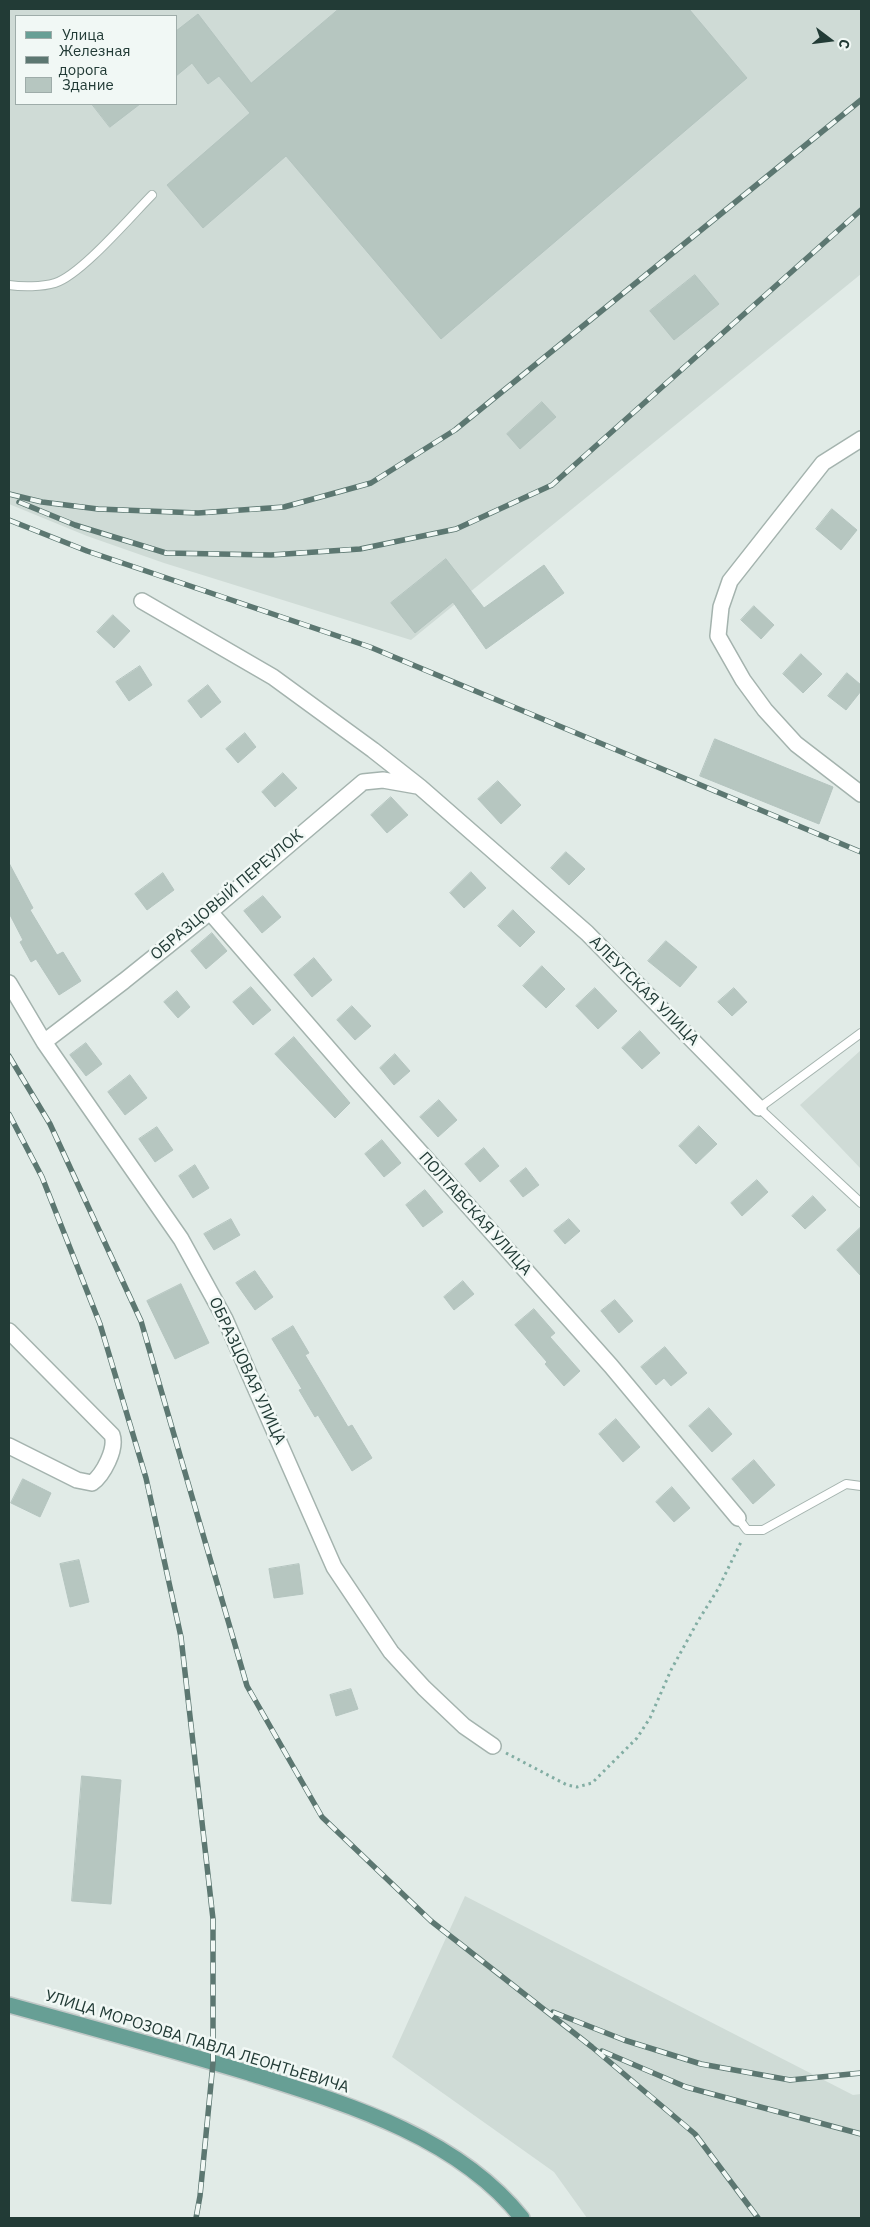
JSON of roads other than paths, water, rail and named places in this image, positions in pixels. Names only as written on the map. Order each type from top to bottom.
[{"type":"main road","name":"УЛИЦА МОРОЗОВА ПАВЛА ЛЕОНТЬЕВИЧА","points":[[9,2005],[214,2062],[345,2104],[415,2135],[451,2157],[483,2180],[522,2218]]},
{"type":"street","points":[[861,439],[823,463],[730,581],[721,608],[718,636],[743,680],[765,710],[796,744],[861,794]]},
{"type":"street","name":"АЛЕУТСКАЯ УЛИЦА","points":[[142,601],[273,677],[420,787],[587,933],[759,1108]]},
{"type":"street","name":"ОБРАЗЦОВЫЙ ПЕРЕУЛОК","points":[[44,1042],[124,982],[210,912],[363,782],[383,780],[420,787]]},
{"type":"street","name":"ПОЛТАВСКАЯ УЛИЦА","points":[[210,912],[611,1366],[742,1524]]},
{"type":"street","name":"ОБРАЗЦОВАЯ УЛИЦА","points":[[9,983],[44,1042],[181,1239],[226,1319],[334,1567],[391,1652],[424,1688],[464,1726],[493,1746]]},
{"type":"street","points":[[9,1331],[112,1435],[114,1449],[96,1480],[92,1483],[78,1480],[9,1446]]},
{"type":"lane","points":[[9,285],[56,283],[77,269],[152,195]]},
{"type":"lane","points":[[759,1108],[861,1033]]},
{"type":"lane","name":"АЛЕУТСКАЯ УЛИЦА","points":[[759,1108],[861,1203]]},
{"type":"lane","points":[[742,1524],[763,1530],[846,1484],[861,1486]]},
{"type":"railway","points":[[9,494],[42,502],[98,509],[198,513],[284,507],[371,483],[455,430],[861,100]]},
{"type":"railway","points":[[19,502],[75,525],[166,553],[271,555],[360,549],[456,529],[552,485],[861,210]]},
{"type":"railway","points":[[9,520],[87,551],[370,647],[861,852]]},
{"type":"railway","points":[[9,1056],[50,1124],[141,1321],[247,1686],[322,1817],[431,1921],[592,2047],[695,2134],[758,2218]]},
{"type":"railway","points":[[9,1114],[42,1177],[100,1324],[146,1478],[181,1637],[213,1919],[213,2063],[200,2196],[196,2218]]},
{"type":"railway","points":[[553,2012],[624,2040],[701,2064],[790,2080],[861,2073]]},
{"type":"railway","points":[[602,2051],[686,2087],[861,2134]]}]
